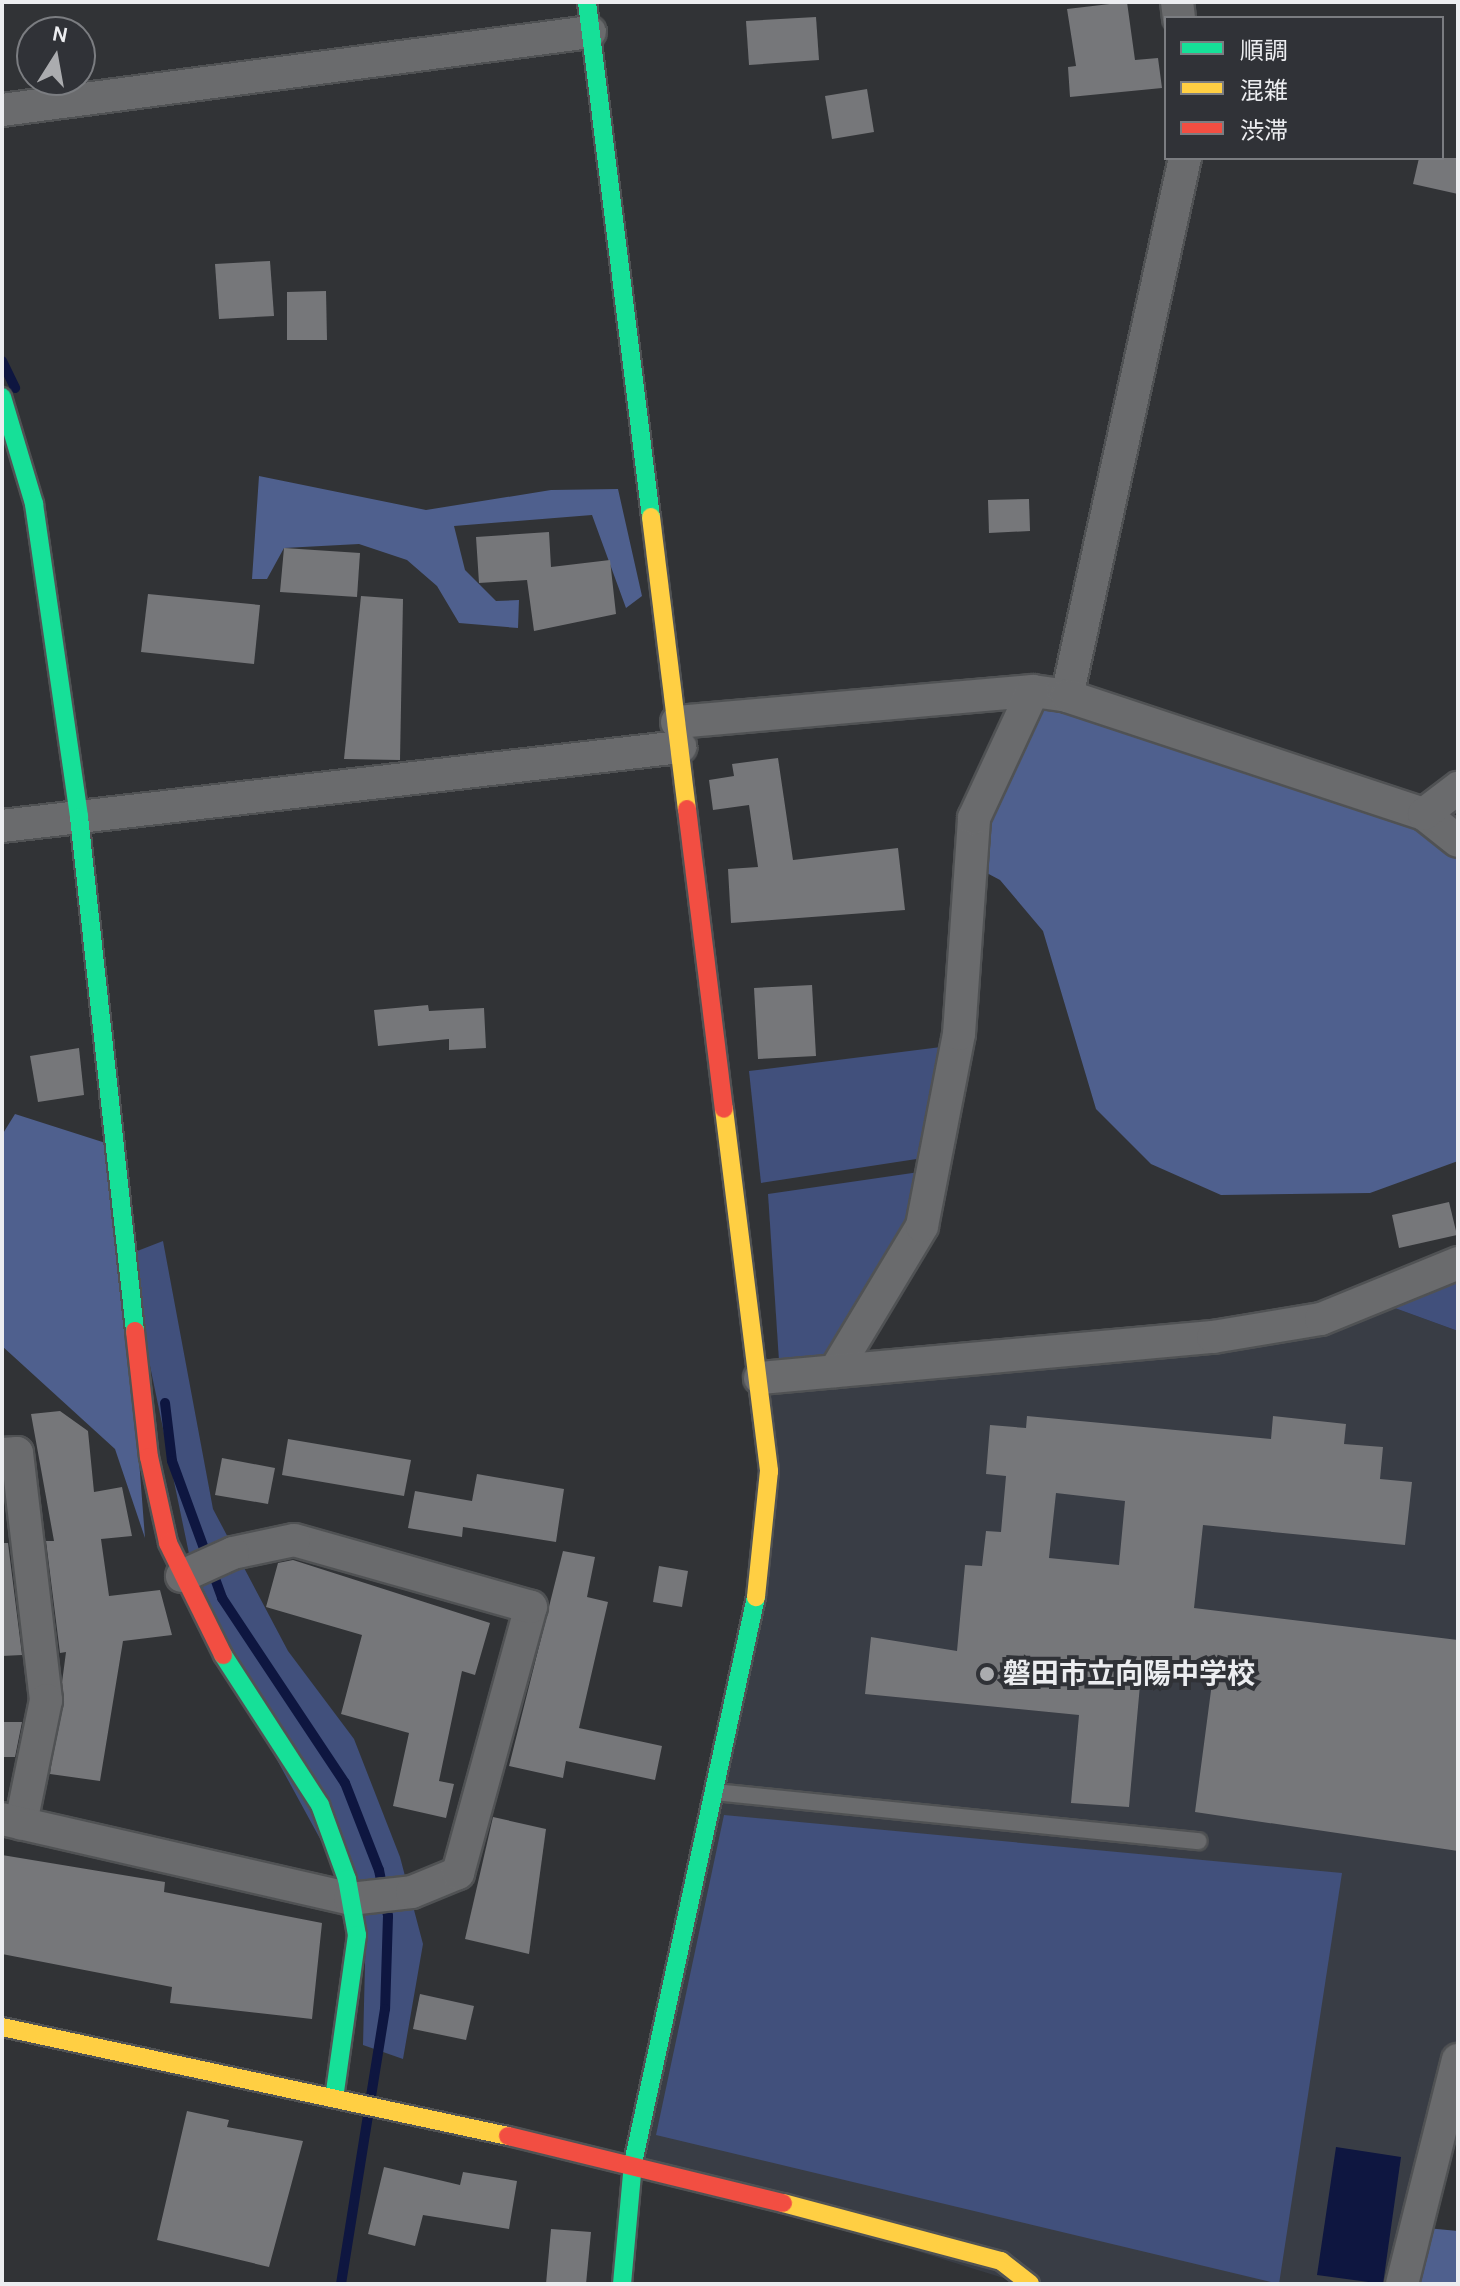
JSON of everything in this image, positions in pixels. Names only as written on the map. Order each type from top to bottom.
[{"type":"street","points":[[2,110],[588,17],[760,1378],[769,1471],[764,1562],[633,2163],[622,2284]]},
{"type":"street","points":[[1067,696],[1185,160]]},
{"type":"street","points":[[2,397],[34,504],[79,817],[149,1457],[182,1576],[199,1618],[320,1805],[350,1899],[357,1935],[352,1998],[334,2098]]},
{"type":"street","points":[[835,1371],[922,1226],[959,1034],[974,818],[1033,691]]},
{"type":"street","points":[[2,826],[1033,691],[1067,696],[1424,814],[1458,841]]},
{"type":"street","points":[[1424,814],[1458,788]]},
{"type":"street","points":[[760,1378],[1213,1337],[1321,1319],[1458,1263]]},
{"type":"street","points":[[2,1454],[17,1453],[46,1700],[11,1821],[350,1899],[412,1892],[458,1873],[531,1607],[294,1540],[233,1553],[182,1576]]},
{"type":"street","points":[[2,2027],[633,2163],[1001,2261],[1030,2284]]},
{"type":"street","points":[[1402,2284],[1458,2060]]},
{"type":"lane","points":[[714,1792],[1199,1841]]},
{"type":"shaded area","points":[[259,476],[426,510],[551,490],[618,489],[642,596],[626,608],[592,515],[454,526],[465,570],[496,601],[519,600],[518,628],[459,623],[437,586],[407,560],[359,544],[284,548],[267,579],[252,579]]},
{"type":"shaded area","points":[[1033,691],[1458,841],[1458,1161],[1370,1193],[1221,1195],[1151,1164],[1096,1109],[1043,931],[1000,880],[968,863]]},
{"type":"shaded area","points":[[957,1045],[936,1156],[761,1183],[749,1071]]},
{"type":"shaded area","points":[[15,1114],[115,1146],[145,1538],[115,1449],[2,1346],[2,1135]]},
{"type":"shaded area","points":[[933,1170],[835,1371],[780,1376],[768,1194]]},
{"type":"shaded area","points":[[163,1241],[213,1509],[288,1651],[354,1739],[400,1857],[423,1944],[403,2059],[363,2045],[366,1923],[204,1626],[127,1255]]},
{"type":"shaded area","points":[[1458,1262],[1458,1331],[1370,1299]]},
{"type":"shaded area","points":[[1370,1299],[1458,1331],[1458,2067],[1403,2284],[1023,2284],[633,2163],[765,1548],[760,1378]]},
{"type":"shaded area","points":[[724,1815],[1342,1873],[1279,2284],[656,2135]]},
{"type":"shaded area","points":[[1336,2147],[1401,2157],[1383,2284],[1317,2275]]},
{"type":"shaded area","points":[[1416,2227],[1458,2231],[1458,2284],[1395,2284]]},
{"type":"building","points":[[1127,2],[1135,60],[1158,58],[1162,88],[1070,97],[1068,67],[1076,66],[1067,9]]},
{"type":"building","points":[[816,17],[819,60],[749,65],[746,21]]},
{"type":"building","points":[[867,89],[874,132],[832,139],[825,96]]},
{"type":"building","points":[[1458,158],[1458,194],[1413,184],[1419,160]]},
{"type":"building","points":[[270,261],[274,316],[219,319],[215,264]]},
{"type":"building","points":[[326,291],[327,340],[287,340],[287,292]]},
{"type":"building","points":[[1029,499],[1030,531],[989,533],[988,500]]},
{"type":"building","points":[[549,532],[551,567],[610,560],[616,614],[534,631],[527,580],[479,583],[476,537]]},
{"type":"building","points":[[284,548],[360,553],[357,597],[280,592]]},
{"type":"building","points":[[148,594],[260,605],[254,664],[141,652]]},
{"type":"building","points":[[361,596],[403,599],[400,760],[344,759]]},
{"type":"building","points":[[778,758],[793,860],[898,848],[905,910],[731,923],[728,869],[758,867],[749,805],[713,810],[709,780],[734,776],[732,764]]},
{"type":"building","points":[[812,985],[816,1056],[758,1059],[754,988]]},
{"type":"building","points":[[428,1005],[429,1011],[484,1008],[486,1048],[449,1050],[449,1039],[378,1046],[374,1010]]},
{"type":"building","points":[[79,1048],[84,1095],[38,1102],[30,1056]]},
{"type":"building","points":[[1449,1202],[1457,1235],[1399,1248],[1392,1215]]},
{"type":"building","points":[[60,1411],[88,1431],[94,1492],[122,1487],[132,1536],[101,1539],[109,1596],[160,1590],[172,1635],[123,1641],[100,1781],[50,1774],[66,1652],[60,1653],[46,1541],[54,1541],[31,1414]]},
{"type":"building","points":[[1027,1416],[1271,1439],[1273,1416],[1346,1424],[1344,1444],[1383,1447],[1380,1479],[1412,1482],[1405,1545],[1203,1525],[1194,1608],[1458,1640],[1458,1851],[1195,1812],[1212,1683],[1141,1674],[1129,1807],[1071,1803],[1079,1715],[865,1694],[871,1637],[957,1651],[965,1565],[982,1566],[986,1531],[1001,1532],[1006,1476],[986,1474],[990,1425],[1026,1428]],"holes":[[[1056,1493],[1125,1501],[1119,1565],[1049,1558]]]},
{"type":"building","points":[[288,1439],[411,1460],[404,1496],[282,1475]]},
{"type":"building","points":[[222,1458],[275,1468],[268,1504],[215,1495]]},
{"type":"building","points":[[477,1474],[564,1489],[556,1542],[463,1527],[462,1537],[408,1528],[415,1491],[472,1501]]},
{"type":"building","points":[[2,1543],[8,1543],[22,1655],[2,1656]]},
{"type":"building","points":[[563,1551],[595,1557],[587,1597],[608,1602],[579,1728],[662,1746],[655,1780],[566,1761],[563,1778],[509,1766]]},
{"type":"building","points":[[293,1560],[490,1623],[475,1675],[462,1671],[439,1781],[454,1784],[446,1818],[393,1806],[409,1733],[341,1714],[362,1635],[266,1607],[278,1563]]},
{"type":"building","points":[[659,1566],[688,1571],[682,1607],[653,1602]]},
{"type":"building","points":[[2,1722],[22,1722],[15,1757],[2,1757]]},
{"type":"building","points":[[493,1817],[546,1829],[529,1954],[465,1939]]},
{"type":"building","points":[[2,1855],[165,1882],[164,1892],[322,1923],[312,2019],[170,2003],[172,1987],[2,1954]]},
{"type":"building","points":[[420,1994],[474,2006],[466,2040],[413,2029]]},
{"type":"building","points":[[187,2111],[229,2120],[227,2127],[303,2141],[269,2267],[157,2240]]},
{"type":"building","points":[[384,2167],[460,2185],[463,2172],[517,2181],[509,2229],[423,2215],[415,2246],[368,2234]]},
{"type":"building","points":[[551,2229],[591,2232],[586,2284],[546,2284]]},
{"type":"waterway","points":[[2,361],[15,388]]},
{"type":"waterway","points":[[165,1403],[172,1461],[222,1598],[345,1783],[379,1870],[388,1916],[385,2009],[371,2096]]},
{"type":"waterway","points":[[341,2284],[368,2116]]},
{"type":"traffic: fast","points":[[587,2],[651,517]]},
{"type":"traffic: fast","points":[[2,397],[34,504],[79,817],[135,1331]]},
{"type":"traffic: fast","points":[[622,2284],[633,2163],[756,1597]]},
{"type":"traffic: fast","points":[[223,1655],[320,1805],[347,1879],[357,1935],[334,2098]]},
{"type":"traffic: slow","points":[[651,517],[687,809]]},
{"type":"traffic: slow","points":[[724,1109],[769,1471],[756,1597]]},
{"type":"traffic: slow","points":[[2,2027],[508,2136]]},
{"type":"traffic: slow","points":[[783,2203],[1001,2261],[1030,2284]]},
{"type":"traffic: jam","points":[[687,809],[724,1109]]},
{"type":"traffic: jam","points":[[135,1331],[149,1457],[168,1543],[223,1655]]},
{"type":"traffic: jam","points":[[508,2136],[783,2203]]},
{"type":"place","name":"磐田市立向陽中学校","points":[[987,1674]]}]
